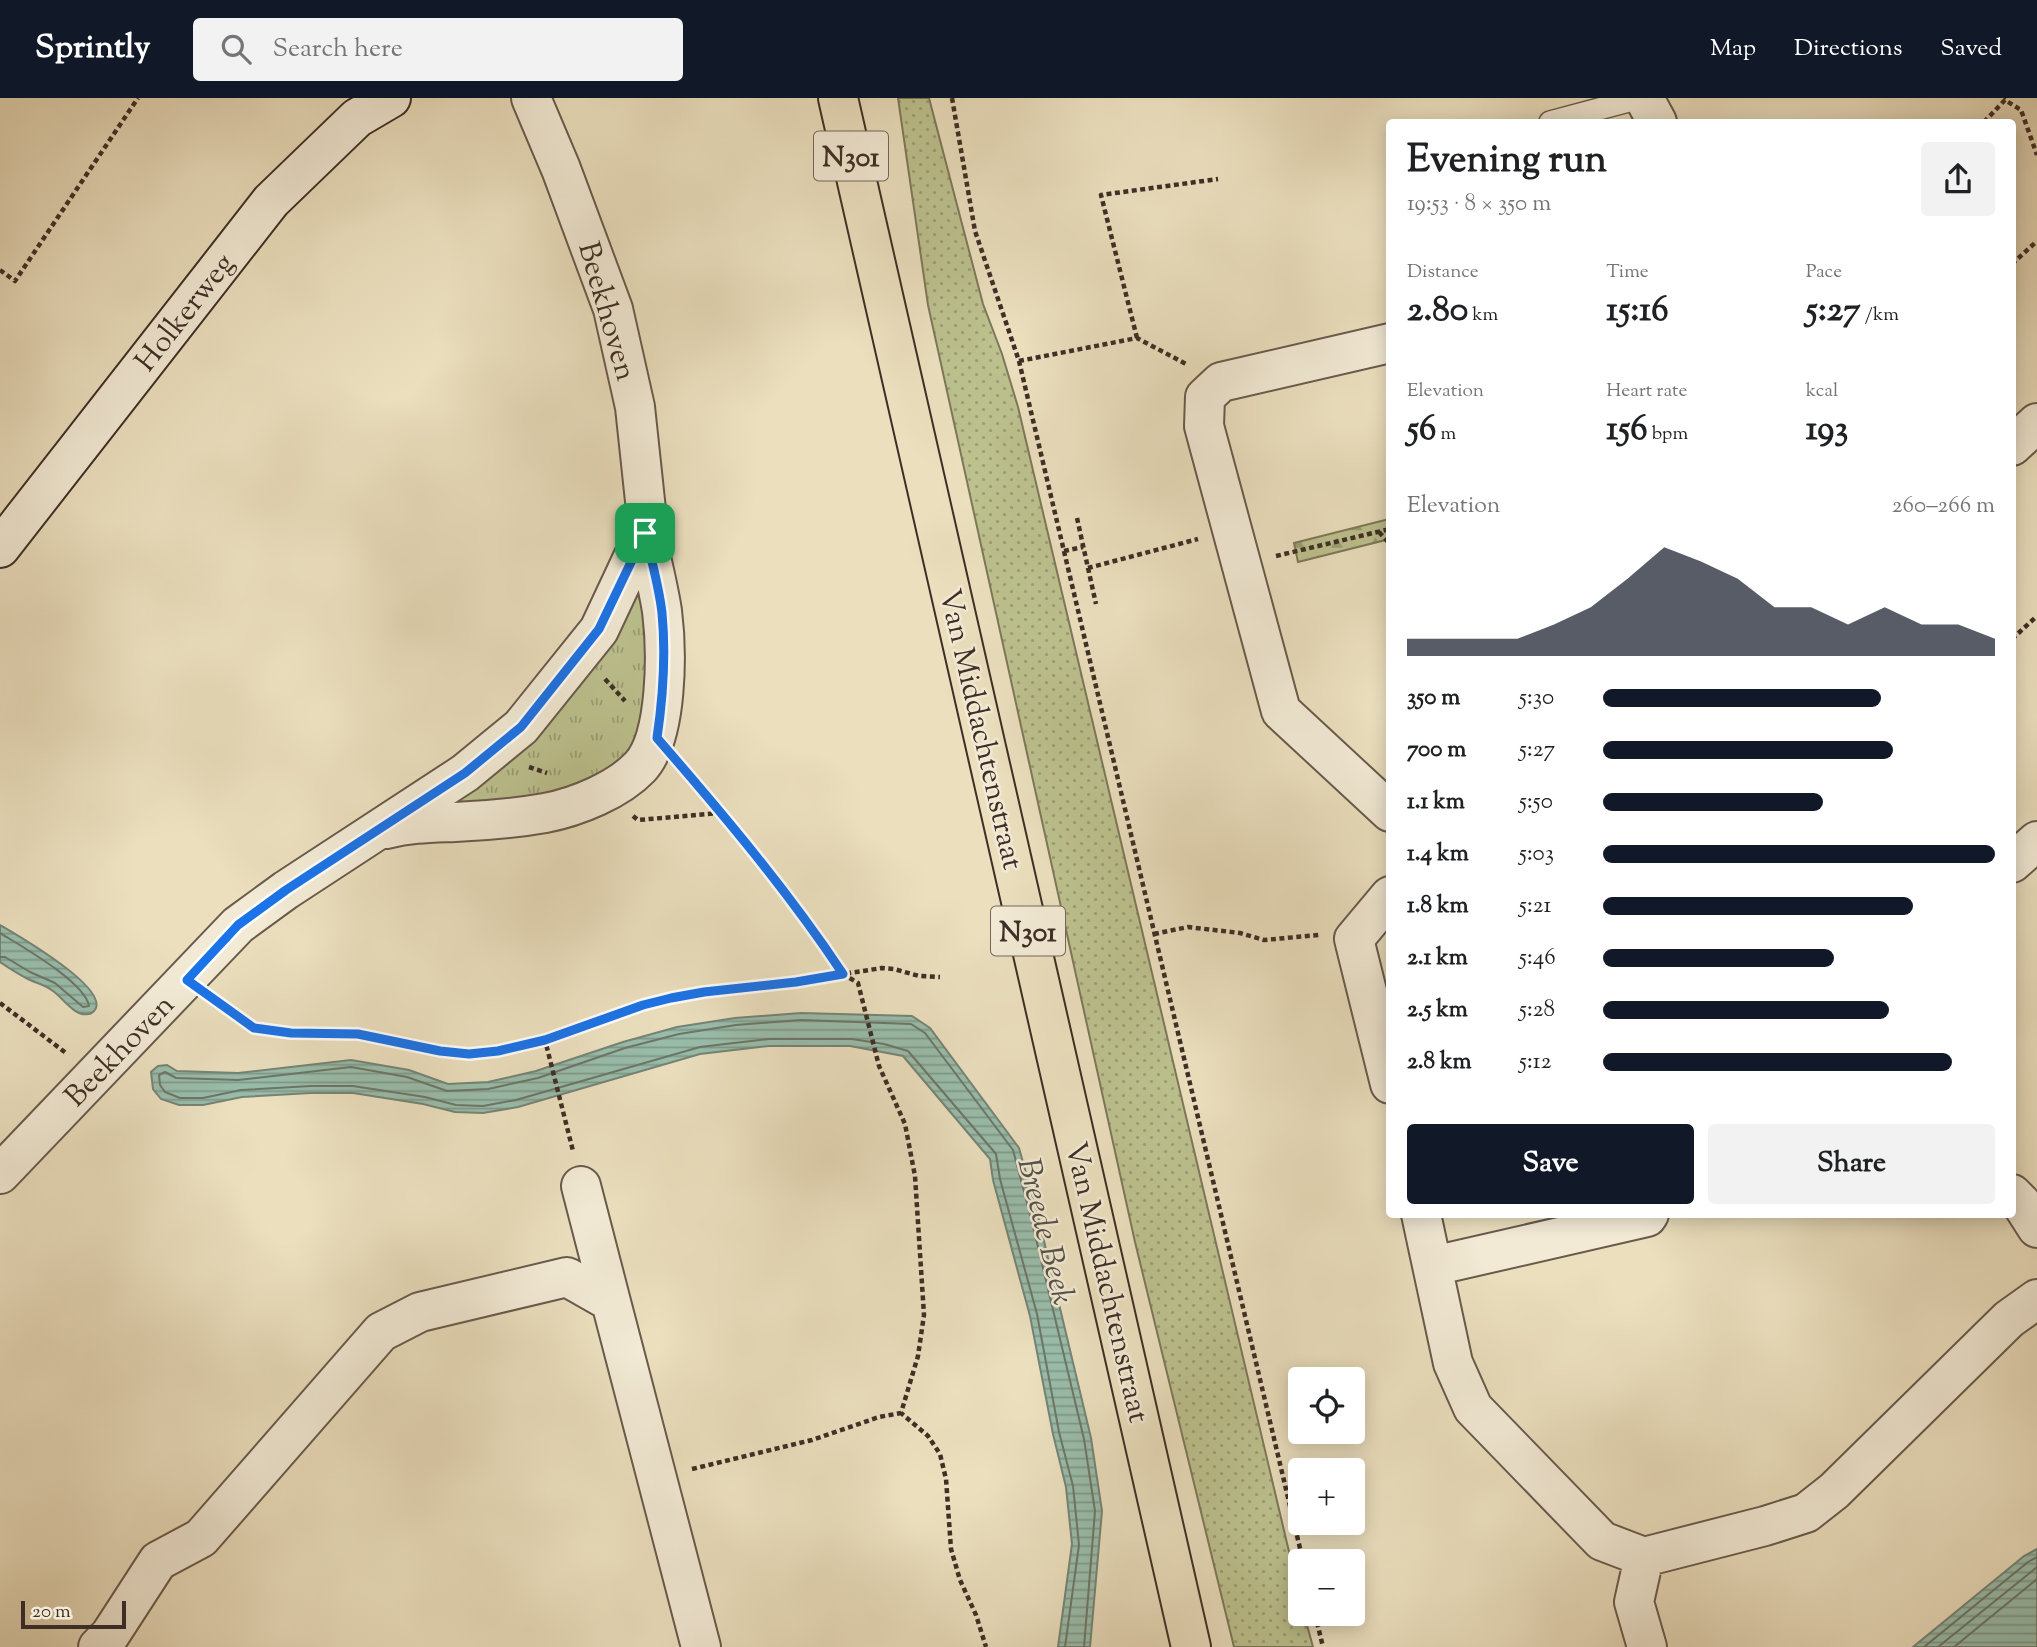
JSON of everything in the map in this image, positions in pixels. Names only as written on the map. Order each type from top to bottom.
[{"type":"main road","name":"Van Middachtenstraat","points":[[838,98],[1191,1647]]},
{"type":"street","name":"Holkerweg","points":[[0,548],[271,201],[357,118],[391,98]]},
{"type":"street","name":"Beekhoven","points":[[377,831],[413,823],[456,822],[547,813],[604,794],[641,766],[657,738],[664,659],[662,611],[645,533],[646,510],[635,407],[613,309],[561,169],[531,98]]},
{"type":"street","points":[[1642,98],[1655,119]]},
{"type":"street","points":[[1386,344],[1221,382],[1205,397],[1204,426],[1281,711],[1386,808]]},
{"type":"street","points":[[2016,442],[2037,423]]},
{"type":"street","name":"Beekhoven","points":[[0,1174],[238,925],[286,890],[465,773],[521,727],[599,629],[645,533]]},
{"type":"street","points":[[2016,859],[2037,841]]},
{"type":"street","points":[[1386,901],[1354,939],[1386,1068]]},
{"type":"street","points":[[581,1186],[701,1647]]},
{"type":"street","points":[[2016,1198],[2037,1228]]},
{"type":"street","points":[[1422,1218],[1453,1363],[1473,1408],[1601,1541],[1644,1558],[1806,1513],[1834,1492],[2009,1319],[2037,1299]]},
{"type":"street","points":[[1433,1266],[1643,1218]]},
{"type":"street","points":[[98,1647],[110,1636],[158,1561],[201,1538],[381,1332],[420,1312],[567,1277],[611,1302]]},
{"type":"street","points":[[1644,1558],[1634,1602],[1647,1647]]},
{"type":"lane","points":[[1562,119],[1642,98]]},
{"type":"path","points":[[0,270],[15,281],[138,98]]},
{"type":"path","points":[[951,98],[975,231],[1019,361],[1300,1549]]},
{"type":"path","points":[[1987,119],[2006,100],[2021,110],[2037,155]]},
{"type":"path","points":[[1137,338],[1101,194],[1218,179]]},
{"type":"path","points":[[2016,260],[2037,241]]},
{"type":"path","points":[[1019,361],[1137,338],[1221,382]]},
{"type":"path","points":[[1077,519],[1096,604]]},
{"type":"path","points":[[1088,568],[1386,530]]},
{"type":"path","points":[[1379,532],[1386,540]]},
{"type":"path","points":[[1064,551],[1083,547]]},
{"type":"path","points":[[2016,635],[2037,616]]},
{"type":"path","points":[[657,738],[769,870],[843,974],[858,984],[879,1066],[905,1124],[915,1176],[924,1315],[918,1356],[901,1413]]},
{"type":"path","points":[[604,794],[638,820],[721,813]]},
{"type":"path","points":[[1154,934],[1188,928],[1241,933],[1264,940],[1321,934],[1354,939]]},
{"type":"path","points":[[187,980],[254,1028],[291,1033],[358,1034],[440,1051],[469,1054],[498,1051],[545,1040],[643,1005],[704,992],[796,982],[882,968],[919,976],[940,977]]},
{"type":"path","points":[[0,1003],[96,1075]]},
{"type":"path","points":[[545,1040],[565,1114]]},
{"type":"path","points":[[657,1477],[813,1440],[879,1416],[901,1413],[928,1436],[940,1454],[946,1479],[951,1549],[986,1647]]},
{"type":"path","points":[[1318,1626],[1323,1647]]},
{"type":"green space","points":[[898,98],[929,98],[983,304],[1018,407],[1288,1549],[1288,1626],[1307,1626],[1313,1647],[1234,1647],[1135,1242],[928,305]]},
{"type":"green space","points":[[1386,520],[1386,540],[1298,562],[1294,543]]},
{"type":"green space","points":[[648,583],[649,718],[637,751],[577,792],[462,807],[446,801],[628,587]]},
{"type":"water","points":[[0,925],[74,974],[95,998],[94,1012],[78,1013],[50,989],[0,962]]},
{"type":"water","points":[[801,1013],[912,1016],[930,1028],[1019,1148],[1091,1438],[1102,1511],[1090,1647],[1058,1647],[1072,1544],[1066,1487],[1030,1316],[993,1180],[990,1159],[903,1056],[850,1046],[769,1046],[700,1054],[518,1107],[483,1113],[455,1112],[353,1093],[242,1097],[203,1105],[179,1105],[161,1099],[153,1089],[151,1072],[158,1066],[167,1065],[177,1071],[238,1073],[351,1060],[409,1070],[448,1084],[488,1082],[536,1071],[677,1027],[735,1018]]},
{"type":"water","points":[[2037,1549],[2037,1647],[1913,1647],[2024,1556]]},
{"type":"route","points":[[645,533],[662,611],[664,659],[657,738],[769,870],[843,974],[671,998],[643,1005],[545,1040],[498,1051],[469,1054],[440,1051],[358,1034],[291,1033],[254,1028],[187,980],[238,925],[286,890],[465,773],[521,727],[599,629],[645,533]]},
{"type":"water label","name":"Breede Beek","points":[[1047,1231]]}]
